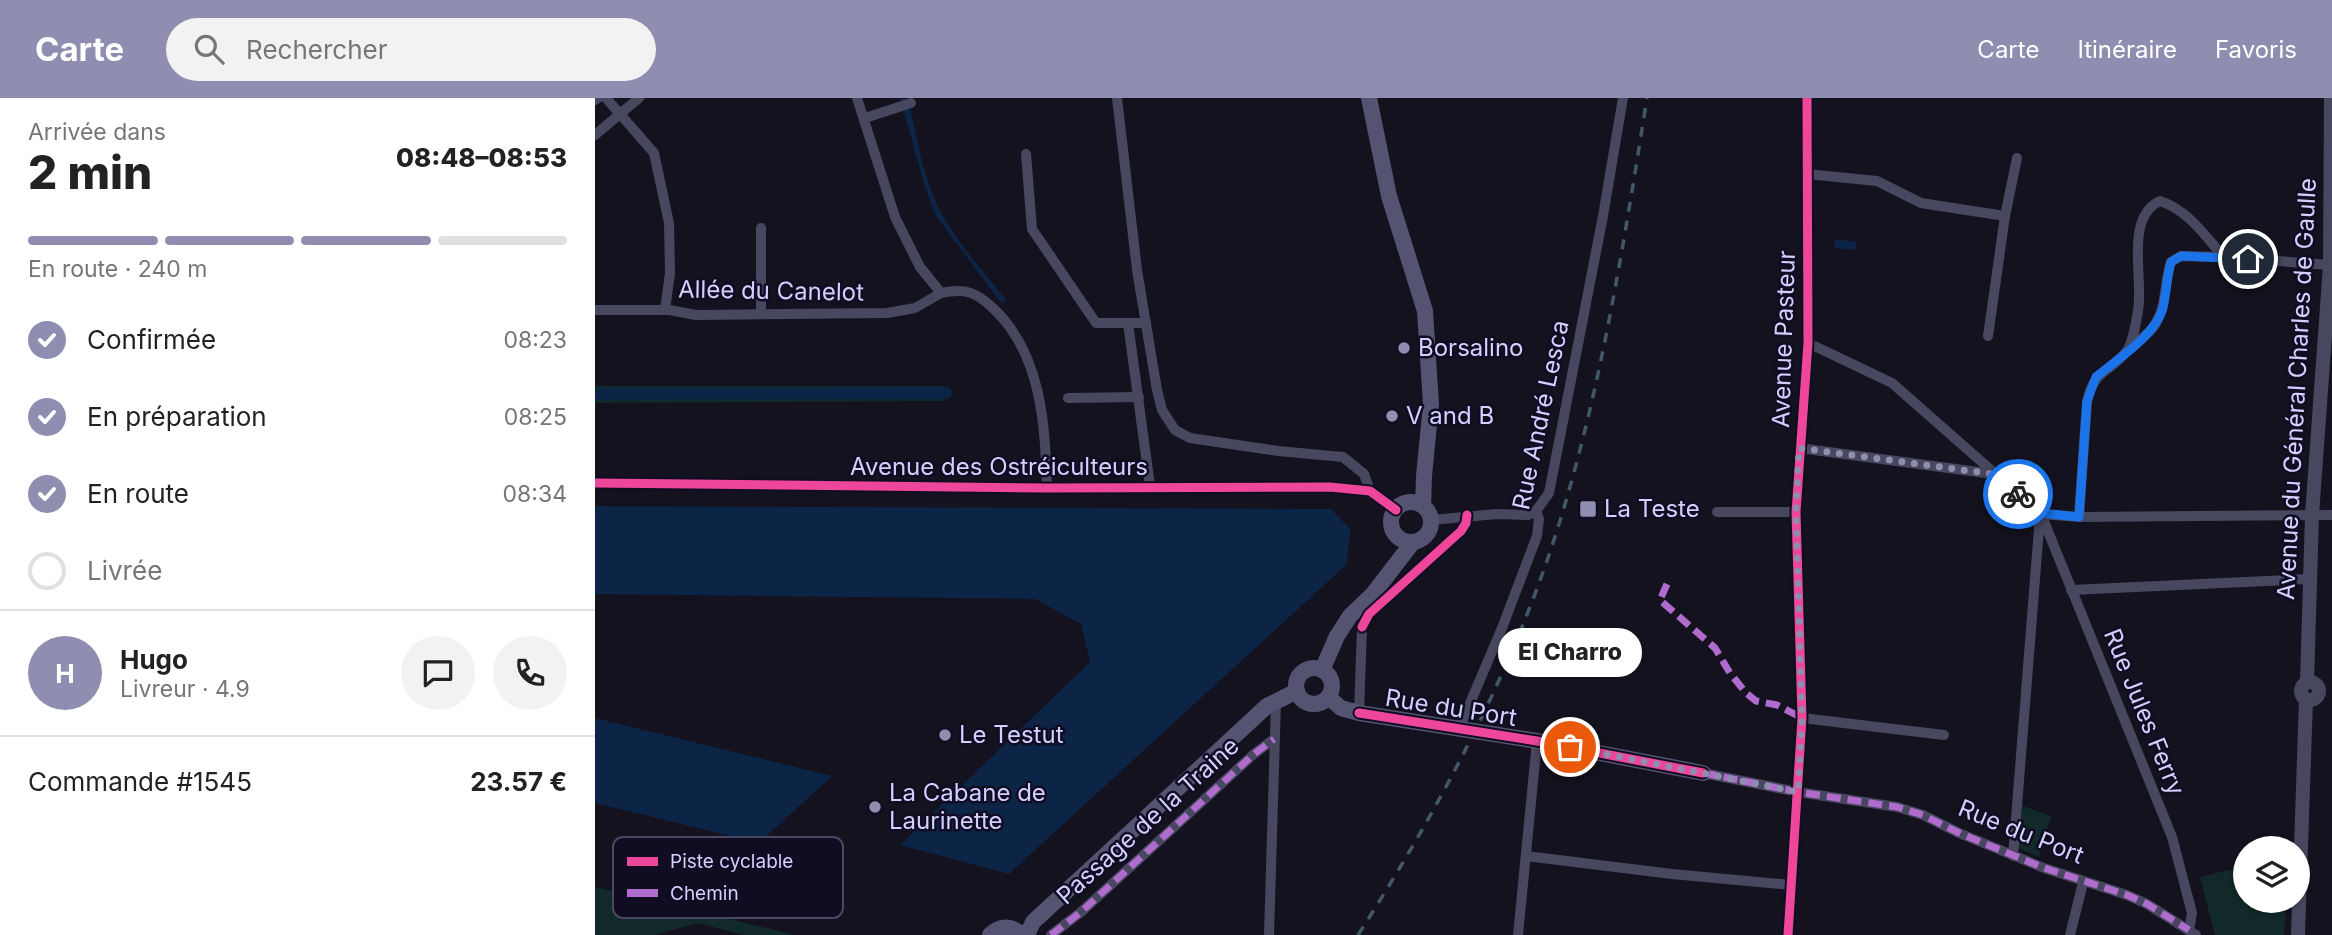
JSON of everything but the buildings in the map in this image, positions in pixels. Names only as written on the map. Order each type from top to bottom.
[{"type":"main road","points":[[1322,670],[1337,636],[1350,616],[1373,594],[1413,542],[1428,532],[1415,510],[1424,476],[1431,404],[1425,311],[1389,196],[1369,98]]},
{"type":"main road","points":[[1391,571],[1394,532],[1392,521],[1415,510]]},
{"type":"main road","points":[[1394,532],[1402,540],[1413,542]]},
{"type":"main road","points":[[1311,668],[1322,670],[1332,682],[1328,697],[1313,704],[1303,700],[1296,685],[1301,674],[1311,668]]},
{"type":"main road","points":[[990,935],[1001,928],[1024,930],[1254,718],[1297,691]]},
{"type":"main road","name":"Rue du Port","points":[[1328,697],[1341,708],[1359,713],[1537,741],[1703,772]]},
{"type":"street","points":[[606,98],[654,153],[669,223],[670,273],[664,310]]},
{"type":"street","points":[[595,135],[639,98]]},
{"type":"street","points":[[1117,98],[1137,271],[1146,323],[1162,410],[1175,430],[1190,438],[1278,452],[1343,457],[1364,474],[1370,491],[1415,510],[1467,515],[1528,515],[1536,511]]},
{"type":"street","name":"Rue André Lesca","points":[[1459,729],[1537,536],[1539,519],[1536,511],[1549,493],[1623,98]]},
{"type":"street","name":"Avenue Pasteur","points":[[1788,935],[1802,718],[1796,512],[1808,343],[1807,98]]},
{"type":"street","name":"Avenue du Général Charles de Gaulle","points":[[2319,695],[2316,683],[2307,682],[2312,515],[2328,354],[2332,176],[2330,98]]},
{"type":"street","points":[[859,100],[895,217],[920,267],[941,293],[960,289],[980,296],[1001,316],[1023,346],[1041,405],[1047,488]]},
{"type":"street","points":[[865,118],[911,103]]},
{"type":"street","points":[[1027,155],[1032,229],[1096,323],[1146,323]]},
{"type":"street","points":[[1988,336],[2005,216],[2017,158]]},
{"type":"street","points":[[1807,174],[1877,181],[1921,203],[2005,216]]},
{"type":"street","points":[[2127,351],[2139,309],[2139,240],[2142,218],[2149,207],[2160,201],[2175,206],[2197,225],[2224,257]]},
{"type":"street","points":[[761,228],[761,314]]},
{"type":"street","points":[[2079,517],[2090,389],[2096,377],[2146,335],[2159,318],[2171,262],[2181,256],[2330,265]]},
{"type":"street","name":"Allée du Canelot","points":[[595,310],[664,310],[696,315],[887,313],[915,309],[941,293]]},
{"type":"street","points":[[1128,323],[1150,486]]},
{"type":"street","points":[[1808,343],[1892,383],[1993,474],[2041,513],[2079,517],[2332,515]]},
{"type":"street","points":[[1068,398],[1139,397]]},
{"type":"street","points":[[1799,448],[1993,474]]},
{"type":"street","name":"Avenue des Ostréiculteurs","points":[[595,483],[1047,488],[1329,487],[1370,491]]},
{"type":"street","points":[[1717,512],[1796,512]]},
{"type":"street","points":[[2013,856],[2041,513]]},
{"type":"street","name":"Rue Jules Ferry","points":[[2041,513],[2172,837],[2192,913],[2193,933]]},
{"type":"street","points":[[1359,713],[1362,627],[1369,614],[1461,531],[1467,523],[1467,515]]},
{"type":"street","points":[[2071,590],[2309,579]]},
{"type":"street","points":[[2298,935],[2319,695]]},
{"type":"street","points":[[1269,935],[1276,702]]},
{"type":"street","points":[[1802,718],[1944,735]]},
{"type":"street","name":"Passage de la Traine","points":[[1051,935],[1081,912],[1254,754],[1274,739]]},
{"type":"street","points":[[1518,935],[1537,741]]},
{"type":"street","name":"Rue du Port","points":[[1703,772],[1910,811],[2013,856],[2137,900],[2193,933]]},
{"type":"street","points":[[1526,856],[1792,885]]},
{"type":"street","points":[[2070,935],[2083,883]]},
{"type":"green space","points":[[595,386],[943,386],[943,401],[595,403]]},
{"type":"green space","points":[[2023,806],[2051,816],[2039,857],[2018,848]]},
{"type":"green space","points":[[2233,869],[2233,913],[2286,913],[2284,935],[2215,935],[2200,877]]},
{"type":"green space","points":[[595,887],[613,891],[613,918],[724,918],[795,935],[744,935],[698,923],[655,935],[595,935]]},
{"type":"water","points":[[900,98],[908,100],[936,202],[956,237],[1006,300],[1002,304],[936,216]]},
{"type":"water","points":[[1835,239],[1857,242],[1855,250],[1834,248]]},
{"type":"water","points":[[595,506],[1331,509],[1351,530],[1346,565],[1009,874],[900,845],[1090,662],[1081,624],[1035,599],[595,594]]},
{"type":"water","points":[[595,718],[832,776],[766,837],[734,837],[595,803]]},
{"type":"waterway","points":[[595,394],[946,393]]},
{"type":"railway","points":[[1358,935],[1415,841],[1468,745],[1514,646],[1553,543],[1584,433],[1609,322],[1647,98]]},
{"type":"marked path","points":[[1667,584],[1660,600],[1715,648],[1746,693],[1756,701],[1777,705],[1802,718]]},
{"type":"marked path","points":[[1051,935],[1081,912],[1254,754],[1274,739]]},
{"type":"marked path","points":[[1703,773],[1798,792],[1897,807],[1923,815],[2044,868],[2127,895],[2189,930]]},
{"type":"cycle path","points":[[1788,935],[1802,718],[1796,512],[1808,343],[1807,98]]},
{"type":"cycle path","points":[[595,483],[1047,488],[1330,487],[1370,491],[1396,510]]},
{"type":"cycle path","points":[[1362,627],[1369,614],[1461,531],[1467,515]]},
{"type":"cycle path","points":[[1359,713],[1537,741],[1703,773]]},
{"type":"way so far","points":[[1570,747],[1798,792],[1802,718],[1796,512],[1799,448],[1993,474],[2018,494]]},
{"type":"place","name":"Borsalino","points":[[1404,348]]},
{"type":"place","name":"V and B","points":[[1392,416]]},
{"type":"place","name":"La Teste","points":[[1588,509]]},
{"type":"place","name":"Le Testut","points":[[945,735]]},
{"type":"place","name":"El Charro","points":[[1570,747]]},
{"type":"place","name":"La Cabane de Laurinette","points":[[875,807]]},
{"type":"route","points":[[2018,494],[2041,513],[2079,517],[2090,389],[2096,377],[2155,325],[2162,310],[2166,276],[2171,262],[2181,256],[2248,259]]}]
